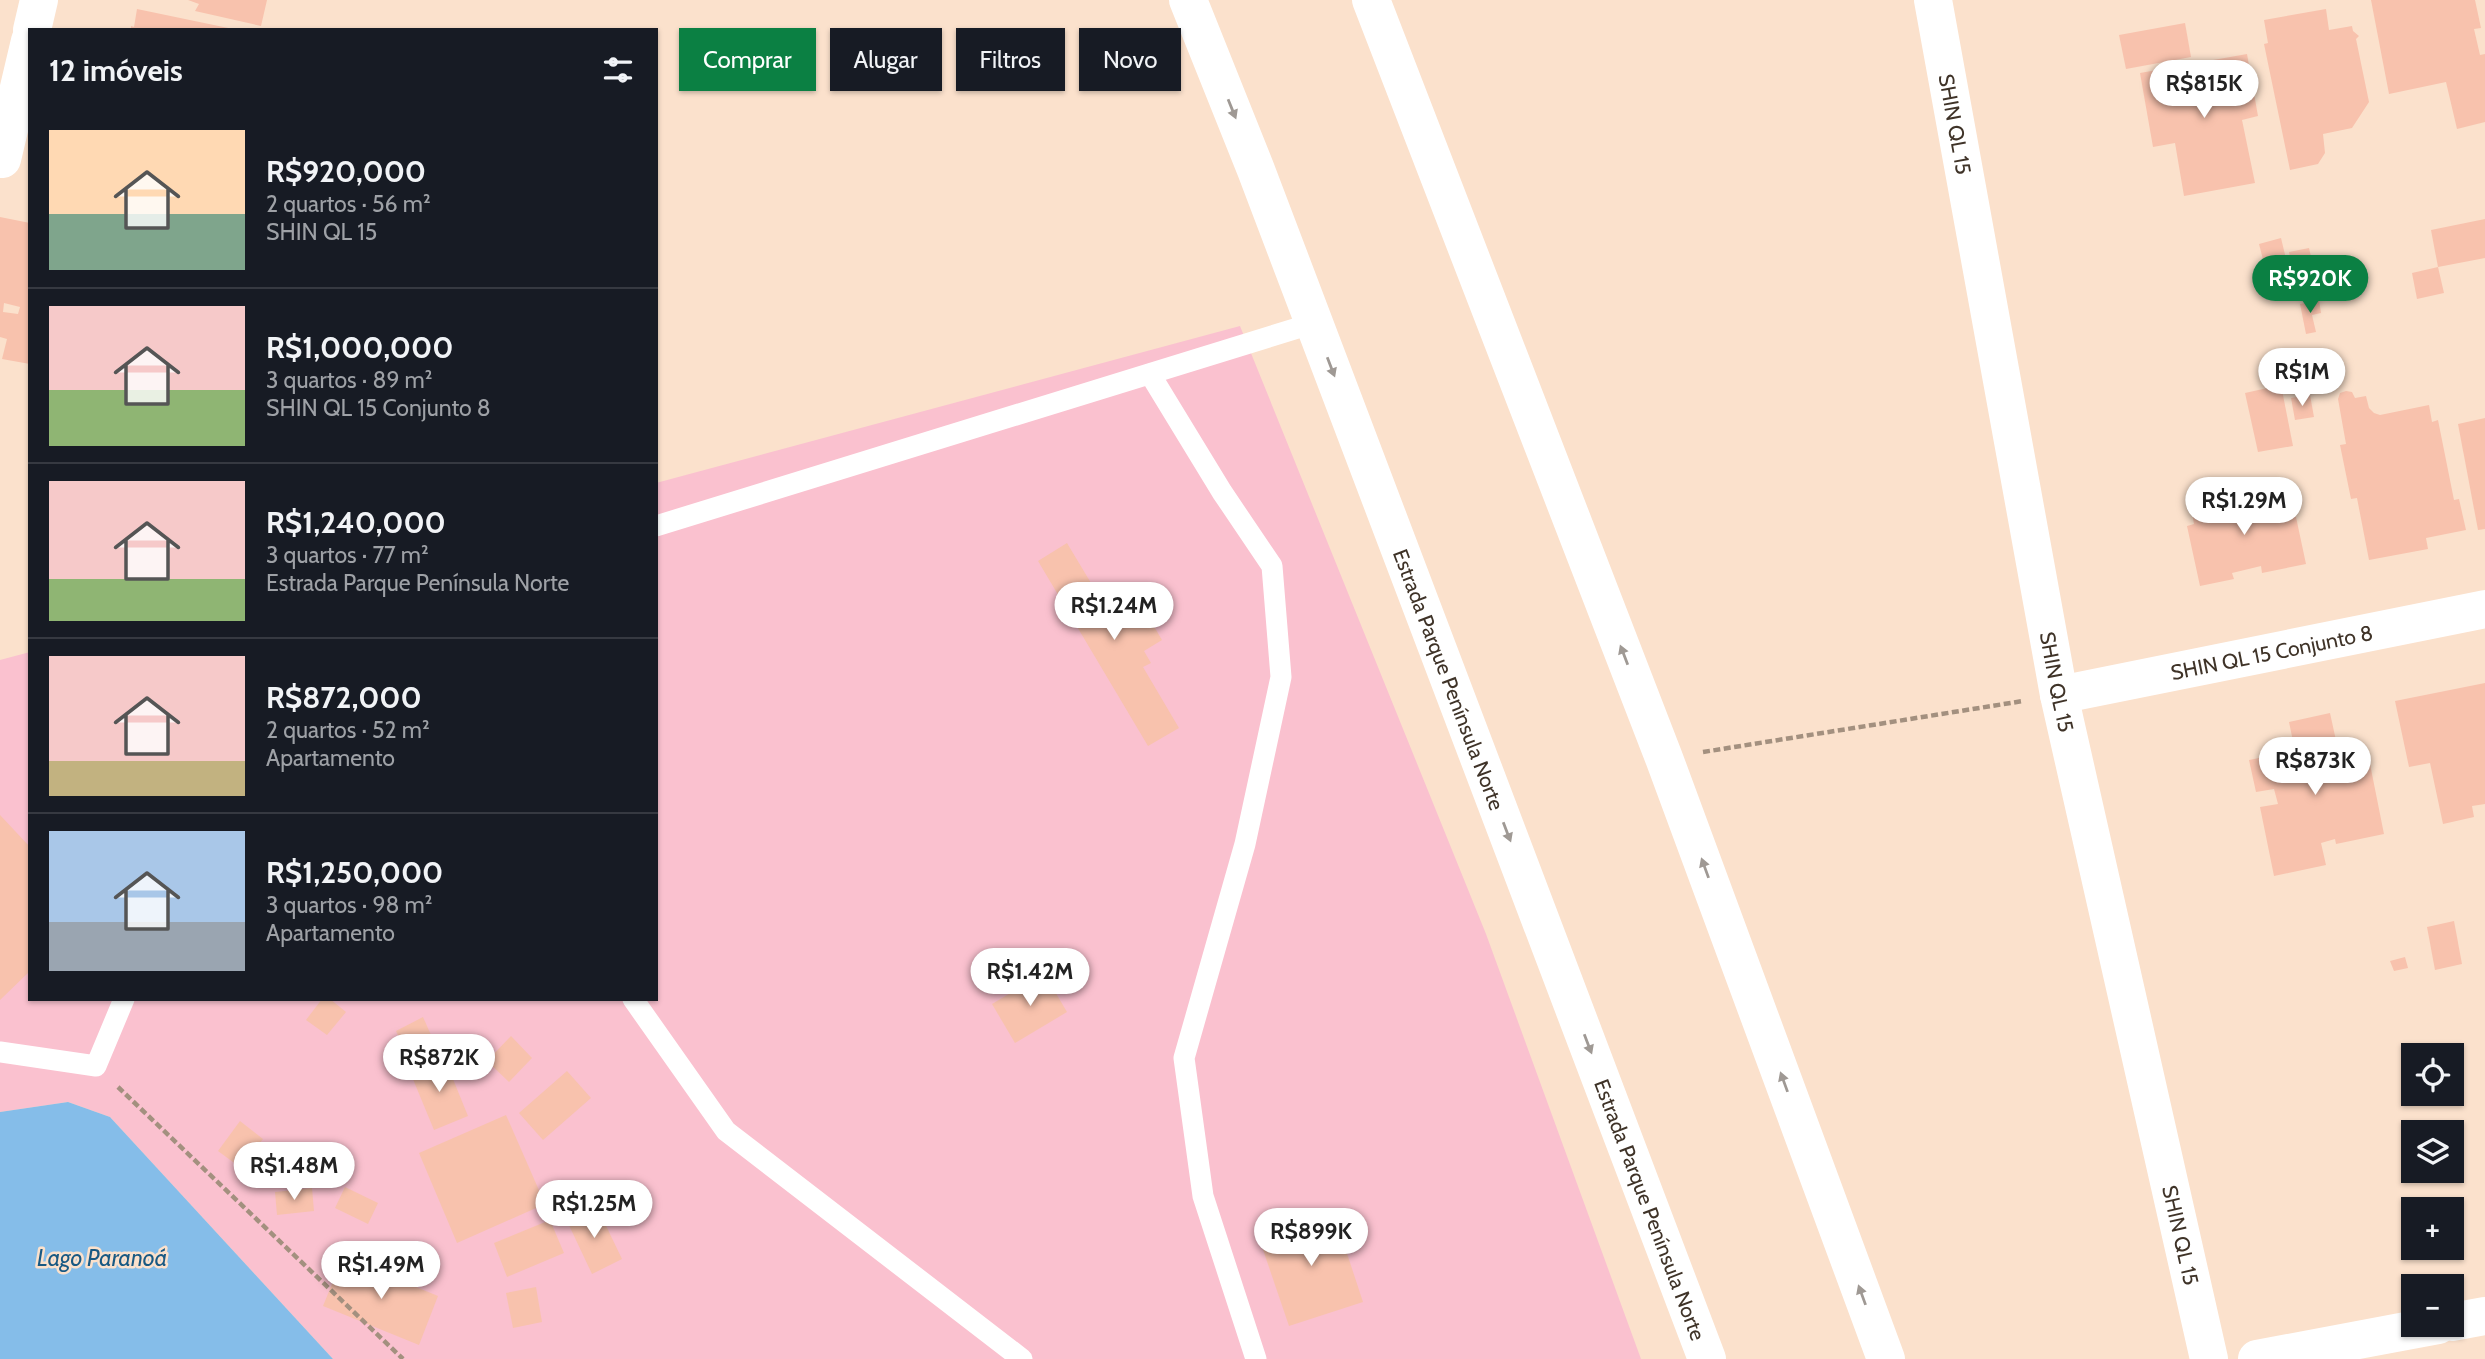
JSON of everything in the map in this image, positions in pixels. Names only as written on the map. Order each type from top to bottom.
[{"type":"main road","points":[[32,28],[39,0]]},
{"type":"main road","name":"Estrada Parque Península Norte","points":[[1188,0],[1256,170],[1707,1359]]},
{"type":"main road","points":[[1371,0],[1664,758],[1886,1359]]},
{"type":"main road","name":"SHIN QL 15","points":[[1933,0],[2059,695],[2210,1359]]},
{"type":"main road","points":[[2,159],[28,49]]},
{"type":"main road","name":"SHIN QL 15 Conjunto 8","points":[[2059,695],[2485,609]]},
{"type":"main road","points":[[2464,1320],[2485,1316]]},
{"type":"main road","points":[[2257,1359],[2401,1332]]},
{"type":"lane","points":[[658,525],[1314,323]]},
{"type":"lane","points":[[1150,374],[1222,492],[1272,566],[1282,677],[1245,844],[1184,1058],[1203,1196],[1256,1359]]},
{"type":"lane","points":[[0,1052],[96,1066],[123,1001]]},
{"type":"lane","points":[[634,1001],[726,1131],[1022,1359]]},
{"type":"path","points":[[1664,758],[2059,695]]},
{"type":"path","points":[[96,1066],[403,1359]]},
{"type":"shaded area","points":[[1240,326],[1486,934],[1641,1359],[333,1359],[110,1117],[68,1102],[0,1112],[0,660],[28,653],[28,1001],[658,1001],[658,482]]},
{"type":"water","name":"Lago Paranoá","points":[[68,1102],[110,1117],[333,1359],[0,1359],[0,1112]]},
{"type":"building","points":[[188,0],[267,0],[261,26],[195,11],[199,4]]},
{"type":"building","points":[[2371,0],[2475,0],[2481,28],[2474,29],[2480,55],[2485,54],[2485,122],[2457,129],[2446,82],[2389,94]]},
{"type":"building","points":[[137,9],[228,28],[131,28],[131,26],[134,27]]},
{"type":"building","points":[[2326,9],[2329,30],[2352,26],[2359,36],[2356,39],[2369,102],[2352,128],[2323,134],[2325,153],[2318,164],[2290,170],[2264,44],[2268,43],[2264,20]]},
{"type":"building","points":[[2185,23],[2191,57],[2126,69],[2119,35]]},
{"type":"building","points":[[2247,54],[2258,116],[2242,120],[2255,183],[2184,196],[2175,143],[2153,147],[2140,73]]},
{"type":"building","points":[[0,217],[28,223],[28,364],[2,359],[7,339],[0,337]],"holes":[[[4,303],[20,307],[18,314],[3,312]]]},
{"type":"building","points":[[2485,219],[2485,258],[2438,267],[2431,230]]},
{"type":"building","points":[[2281,238],[2294,292],[2273,298],[2259,244]]},
{"type":"building","points":[[2309,248],[2313,265],[2301,268],[2305,288],[2297,289],[2289,252]]},
{"type":"building","points":[[2438,267],[2444,293],[2417,299],[2412,273]]},
{"type":"building","points":[[2319,300],[2321,313],[2312,315],[2316,332],[2306,334],[2300,304]]},
{"type":"building","points":[[2281,385],[2293,446],[2258,452],[2245,393]]},
{"type":"building","points":[[2352,392],[2355,398],[2366,396],[2369,408],[2380,415],[2429,405],[2432,422],[2438,420],[2454,500],[2459,499],[2466,530],[2426,538],[2428,549],[2369,560],[2357,498],[2351,499],[2340,445],[2346,444],[2338,399],[2340,393]]},
{"type":"building","points":[[2310,395],[2314,417],[2295,420],[2291,398]]},
{"type":"building","points":[[2485,418],[2485,529],[2478,530],[2458,424]]},
{"type":"building","points":[[2276,488],[2281,491],[2287,504],[2293,503],[2306,564],[2262,573],[2261,566],[2232,573],[2234,579],[2200,586],[2187,526],[2194,524],[2190,503],[2226,495],[2228,509],[2257,502],[2256,497],[2260,491]]},
{"type":"building","points":[[1067,543],[1103,603],[1112,598],[1119,610],[1138,599],[1162,640],[1144,651],[1151,663],[1143,667],[1179,728],[1148,746],[1038,561]]},
{"type":"building","points":[[2485,683],[2485,804],[2472,806],[2474,817],[2443,824],[2430,763],[2409,767],[2395,701]]},
{"type":"building","points":[[2330,713],[2339,754],[2367,749],[2384,834],[2336,844],[2335,839],[2321,843],[2326,865],[2274,876],[2260,807],[2278,804],[2274,789],[2256,792],[2249,760],[2295,751],[2289,722]]},
{"type":"building","points":[[0,815],[28,845],[28,973],[0,1000]]},
{"type":"building","points":[[2454,921],[2462,964],[2435,970],[2427,927]]},
{"type":"building","points":[[2405,957],[2408,968],[2394,971],[2390,961]]},
{"type":"building","points":[[1044,973],[1067,1012],[1015,1043],[992,1004]]},
{"type":"building","points":[[320,1001],[332,1001],[346,1012],[327,1035],[306,1020]]},
{"type":"building","points":[[423,1017],[435,1044],[408,1057],[396,1031]]},
{"type":"building","points":[[511,1036],[532,1058],[509,1082],[487,1061]]},
{"type":"building","points":[[444,1057],[468,1116],[434,1130],[410,1072]]},
{"type":"building","points":[[567,1071],[591,1098],[543,1140],[519,1113]]},
{"type":"building","points":[[506,1115],[545,1204],[457,1243],[419,1153]]},
{"type":"building","points":[[240,1121],[263,1139],[241,1168],[218,1151]]},
{"type":"building","points":[[345,1187],[378,1203],[368,1224],[335,1208]]},
{"type":"building","points":[[312,1188],[314,1211],[277,1215],[275,1192]]},
{"type":"building","points":[[597,1207],[622,1259],[592,1274],[567,1221]]},
{"type":"building","points":[[1333,1211],[1363,1302],[1289,1326],[1258,1235]]},
{"type":"building","points":[[550,1220],[564,1253],[507,1277],[494,1243]]},
{"type":"building","points":[[343,1257],[438,1296],[419,1345],[323,1306]]},
{"type":"building","points":[[536,1287],[542,1322],[513,1328],[506,1293]]}]
